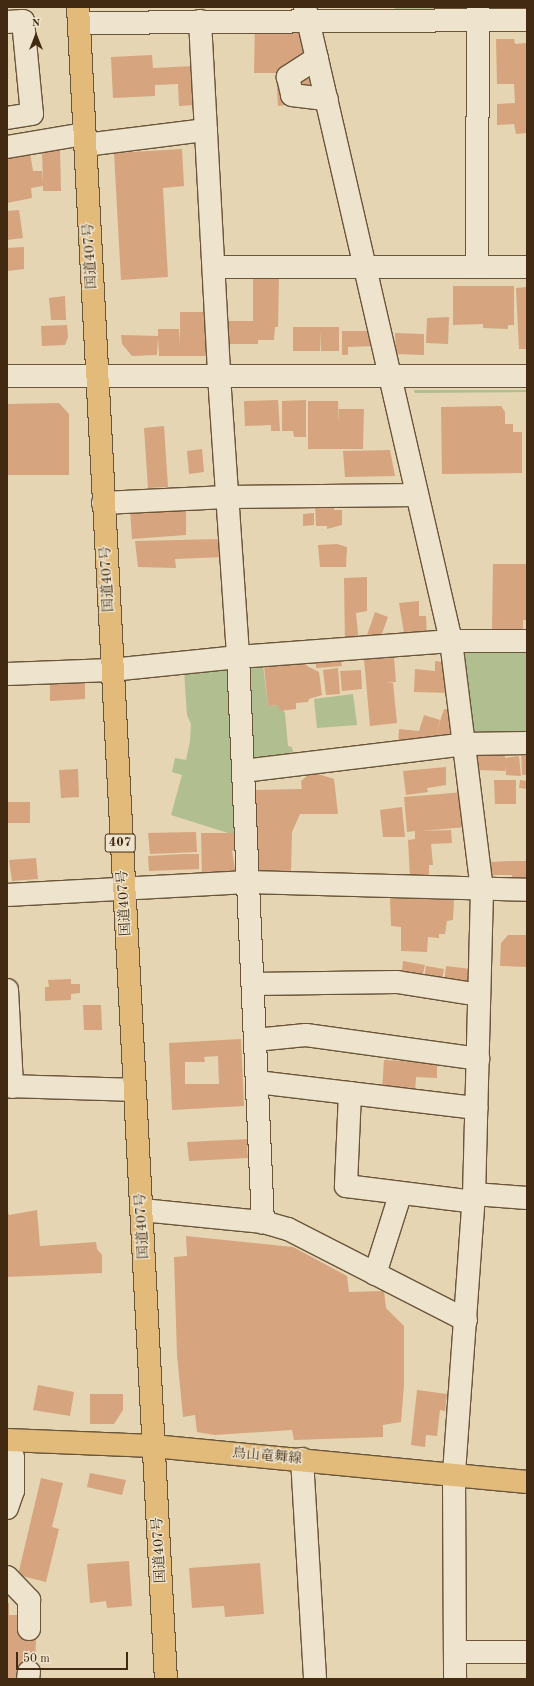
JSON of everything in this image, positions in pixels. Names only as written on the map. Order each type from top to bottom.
[{"type":"main road","name":"国道407号","points":[[78,15],[111,670],[142,1210],[166,1679]]},
{"type":"main road","name":"鳥山竜舞線","points":[[10,1449],[153,1446],[302,1459],[454,1476],[527,1482]]},
{"type":"street","points":[[307,14],[451,642],[465,744],[482,891],[474,1198],[454,1476],[455,1679]]},
{"type":"street","points":[[78,15],[200,21],[307,14],[478,14],[527,20]]},
{"type":"street","points":[[477,267],[478,14]]},
{"type":"street","points":[[7,22],[23,21],[32,114],[7,118]]},
{"type":"street","points":[[200,21],[219,376],[238,657],[263,1222]]},
{"type":"street","points":[[317,58],[288,77],[292,95],[327,99]]},
{"type":"street","points":[[7,146],[206,130]]},
{"type":"street","points":[[214,267],[527,267]]},
{"type":"street","points":[[7,376],[96,378],[219,376],[527,376]]},
{"type":"street","points":[[103,503],[227,497],[417,495]]},
{"type":"street","points":[[7,674],[111,670],[238,657],[451,642],[527,641]]},
{"type":"street","points":[[243,771],[465,744],[527,743]]},
{"type":"street","points":[[7,895],[248,882],[482,891],[527,890]]},
{"type":"street","points":[[253,984],[397,982],[479,995]]},
{"type":"street","points":[[7,990],[10,1086],[134,1090]]},
{"type":"street","points":[[255,1040],[306,1035],[478,1059]]},
{"type":"street","points":[[257,1082],[476,1108]]},
{"type":"street","points":[[350,1093],[346,1186],[400,1194],[474,1198],[527,1198]]},
{"type":"street","points":[[375,1274],[400,1194]]},
{"type":"street","points":[[142,1210],[263,1222],[288,1229],[466,1320]]},
{"type":"street","points":[[7,1508],[13,1491],[10,1449]]},
{"type":"street","points":[[302,1459],[315,1679]]},
{"type":"street","points":[[7,1577],[29,1600],[29,1629]]},
{"type":"street","points":[[456,1652],[527,1652]]},
{"type":"green space","points":[[395,7],[468,7],[464,11],[395,12]]},
{"type":"green space","points":[[414,390],[526,390],[526,392],[415,393]]},
{"type":"green space","points":[[527,649],[527,738],[474,739],[464,651]]},
{"type":"green space","points":[[263,665],[268,706],[278,705],[285,713],[288,746],[292,747],[293,754],[289,758],[257,762],[251,757],[246,667]]},
{"type":"green space","points":[[227,667],[232,672],[239,833],[228,833],[171,815],[182,775],[172,772],[175,758],[186,760],[190,741],[191,724],[187,715],[184,671]]},
{"type":"green space","points":[[353,694],[357,725],[317,728],[314,699]]},
{"type":"building","points":[[308,20],[327,99],[278,106],[276,73],[254,73],[255,21]]},
{"type":"building","points":[[496,39],[514,39],[515,44],[527,43],[527,133],[516,134],[514,124],[497,125],[497,104],[515,103],[514,84],[497,84]]},
{"type":"building","points":[[152,55],[153,68],[193,66],[195,105],[179,106],[178,84],[155,85],[155,96],[113,98],[111,57]]},
{"type":"building","points":[[42,149],[60,149],[61,191],[43,191],[43,186],[31,188],[32,198],[7,203],[7,156],[30,153],[33,171],[42,171],[43,183]]},
{"type":"building","points":[[182,149],[184,186],[163,188],[168,277],[121,280],[114,153]]},
{"type":"building","points":[[19,210],[23,238],[7,240],[7,211]]},
{"type":"building","points":[[24,247],[24,269],[8,271],[7,248]]},
{"type":"building","points":[[253,276],[279,276],[278,327],[275,327],[274,340],[258,340],[258,344],[227,344],[226,321],[253,321]]},
{"type":"building","points":[[453,286],[514,286],[514,325],[508,325],[508,329],[483,328],[483,324],[453,325]]},
{"type":"building","points":[[527,287],[527,349],[519,349],[516,288]]},
{"type":"building","points":[[65,296],[66,320],[51,320],[49,298]]},
{"type":"building","points":[[180,312],[210,312],[211,356],[159,356],[158,337],[157,355],[132,356],[122,344],[121,335],[158,336],[158,329],[179,329],[180,345]]},
{"type":"building","points":[[449,317],[448,344],[426,343],[427,318]]},
{"type":"building","points":[[67,325],[68,337],[65,345],[42,346],[41,326]]},
{"type":"building","points":[[293,327],[339,327],[339,351],[321,351],[320,331],[320,351],[293,351]]},
{"type":"building","points":[[342,331],[375,331],[375,346],[348,347],[348,355],[342,355]]},
{"type":"building","points":[[395,333],[424,334],[424,355],[396,354]]},
{"type":"building","points":[[278,400],[280,431],[271,431],[271,425],[245,426],[244,401]]},
{"type":"building","points":[[306,400],[306,437],[294,437],[293,431],[282,431],[282,401]]},
{"type":"building","points":[[308,401],[338,401],[339,423],[339,409],[364,409],[363,449],[308,449]]},
{"type":"building","points":[[59,403],[69,414],[69,475],[7,475],[7,404]]},
{"type":"building","points":[[501,406],[505,412],[505,424],[513,424],[513,432],[522,432],[522,473],[442,474],[441,407]]},
{"type":"building","points":[[164,426],[168,487],[148,488],[144,428]]},
{"type":"building","points":[[202,449],[204,472],[189,474],[187,451]]},
{"type":"building","points":[[390,450],[395,476],[345,477],[343,451]]},
{"type":"building","points":[[315,504],[334,504],[334,510],[342,510],[342,525],[327,529],[327,526],[316,526]]},
{"type":"building","points":[[186,508],[186,535],[132,539],[130,509]]},
{"type":"building","points":[[314,513],[314,525],[303,526],[303,514]]},
{"type":"building","points":[[222,539],[223,557],[175,559],[176,568],[138,567],[135,541]]},
{"type":"building","points":[[337,544],[347,547],[346,567],[320,567],[318,545]]},
{"type":"building","points":[[493,564],[527,564],[527,620],[523,620],[523,630],[492,630]]},
{"type":"building","points":[[367,577],[367,611],[356,613],[359,644],[345,644],[344,578]]},
{"type":"building","points":[[419,601],[419,616],[426,616],[427,637],[405,639],[399,603]]},
{"type":"building","points":[[375,612],[388,617],[379,642],[366,638]]},
{"type":"building","points":[[340,658],[342,666],[316,668],[316,661]]},
{"type":"building","points":[[394,658],[396,682],[386,683],[393,683],[397,723],[370,726],[364,659]]},
{"type":"building","points":[[435,661],[447,663],[452,693],[414,692],[415,669],[435,671]]},
{"type":"building","points":[[306,663],[307,666],[319,672],[322,695],[309,699],[308,702],[296,703],[296,709],[280,711],[278,705],[268,706],[264,666]]},
{"type":"building","points":[[338,668],[340,694],[326,695],[323,670]]},
{"type":"building","points":[[361,670],[362,689],[342,691],[340,671]]},
{"type":"building","points":[[85,682],[85,699],[50,701],[50,684]]},
{"type":"building","points":[[444,709],[457,711],[456,744],[398,744],[399,729],[419,731],[424,715],[440,720],[436,734]]},
{"type":"building","points":[[504,747],[505,758],[519,756],[521,776],[506,775],[505,765],[505,771],[478,770],[476,748]]},
{"type":"building","points":[[521,749],[527,750],[527,775],[522,775]]},
{"type":"building","points":[[446,767],[446,785],[427,788],[428,792],[406,795],[403,771]]},
{"type":"building","points":[[78,769],[79,797],[61,798],[59,770]]},
{"type":"building","points":[[312,772],[334,779],[338,814],[300,814],[292,832],[291,874],[260,873],[252,865],[252,790],[302,789],[301,781]]},
{"type":"building","points":[[494,780],[516,780],[516,804],[495,804]]},
{"type":"building","points":[[520,780],[527,781],[527,789],[519,788]]},
{"type":"building","points":[[465,792],[467,827],[420,831],[451,830],[452,843],[431,844],[433,865],[429,865],[429,875],[410,877],[408,840],[415,839],[415,831],[407,832],[404,797]]},
{"type":"building","points":[[7,802],[30,802],[30,823],[7,823]]},
{"type":"building","points":[[402,807],[405,837],[383,837],[380,810]]},
{"type":"building","points":[[196,832],[197,852],[150,854],[148,833]]},
{"type":"building","points":[[201,833],[235,833],[235,850],[232,851],[236,875],[202,877]]},
{"type":"building","points":[[199,854],[199,869],[149,871],[148,856]]},
{"type":"building","points":[[36,858],[38,879],[12,881],[9,860]]},
{"type":"building","points":[[527,861],[527,880],[512,880],[512,875],[490,875],[490,862]]},
{"type":"building","points":[[390,897],[454,900],[453,920],[447,921],[445,934],[439,934],[439,938],[428,937],[427,952],[401,951],[401,927],[391,926]]},
{"type":"building","points":[[508,935],[527,935],[527,967],[500,966],[501,943]]},
{"type":"building","points":[[403,961],[425,965],[421,982],[401,979]]},
{"type":"building","points":[[426,966],[444,969],[441,985],[424,981]]},
{"type":"building","points":[[446,966],[471,969],[469,985],[444,984]]},
{"type":"building","points":[[71,979],[71,984],[80,984],[80,993],[71,994],[71,1000],[45,1001],[45,987],[49,987],[48,980]]},
{"type":"building","points":[[83,1005],[101,1005],[102,1030],[84,1030]]},
{"type":"building","points":[[241,1039],[244,1106],[172,1110],[169,1043]],"holes":[[[218,1056],[219,1084],[185,1084],[185,1062],[205,1062],[204,1057]]]},
{"type":"building","points":[[384,1060],[437,1063],[437,1078],[416,1077],[415,1092],[382,1090]]},
{"type":"building","points":[[250,1139],[251,1147],[247,1147],[248,1158],[189,1161],[187,1142]]},
{"type":"building","points":[[7,1210],[9,1215],[37,1210],[40,1246],[96,1242],[97,1249],[102,1255],[102,1273],[7,1277]]},
{"type":"building","points":[[186,1236],[293,1247],[347,1276],[349,1292],[384,1291],[386,1308],[404,1326],[404,1385],[401,1422],[383,1425],[383,1437],[294,1440],[292,1430],[215,1435],[197,1432],[195,1415],[183,1417],[177,1355],[174,1257],[187,1256]]},
{"type":"building","points":[[38,1385],[74,1392],[70,1416],[33,1410]]},
{"type":"building","points":[[417,1390],[447,1394],[445,1411],[440,1410],[437,1436],[426,1435],[425,1447],[411,1445]]},
{"type":"building","points":[[90,1394],[123,1394],[123,1410],[114,1424],[90,1424]]},
{"type":"building","points":[[90,1473],[126,1480],[122,1495],[87,1487]]},
{"type":"building","points":[[41,1478],[63,1483],[52,1527],[59,1529],[46,1582],[18,1575]]},
{"type":"building","points":[[129,1561],[132,1606],[107,1608],[106,1601],[90,1603],[87,1564]]},
{"type":"building","points":[[260,1563],[264,1614],[225,1617],[224,1606],[192,1608],[189,1568]]},
{"type":"building","points":[[7,1603],[9,1603],[9,1615],[19,1615],[19,1637],[36,1638],[35,1668],[17,1667],[17,1679],[7,1679]]}]
